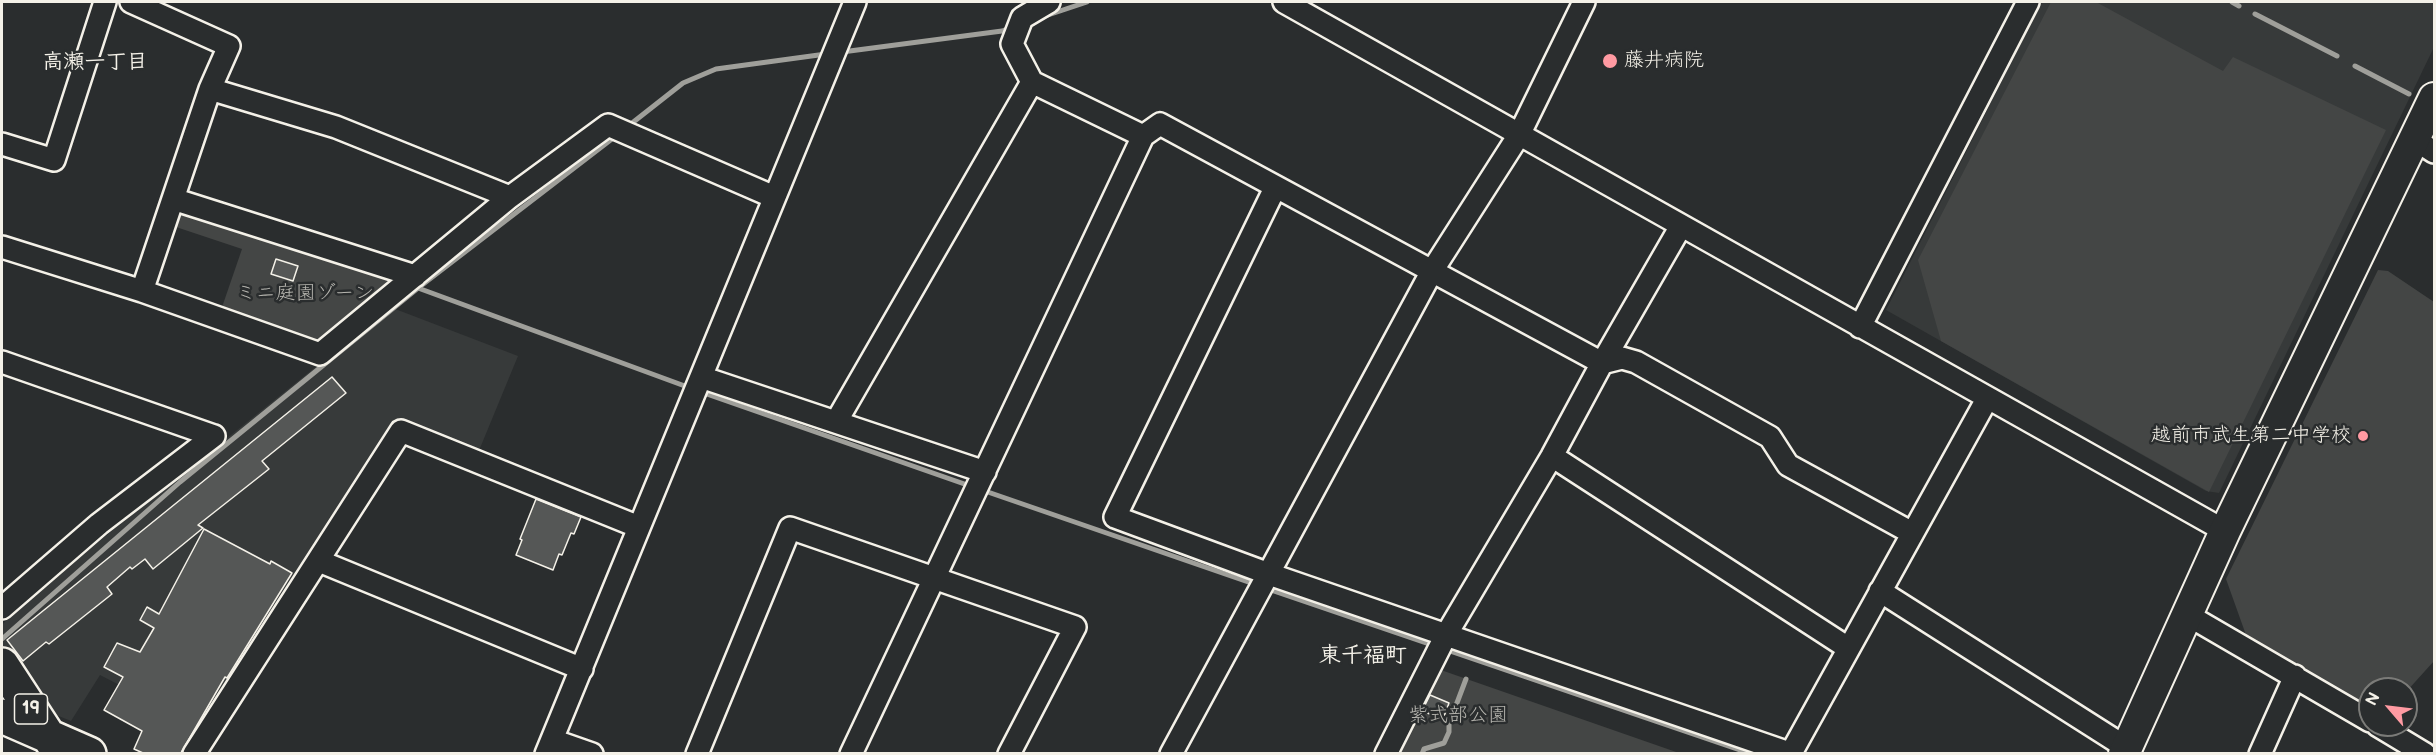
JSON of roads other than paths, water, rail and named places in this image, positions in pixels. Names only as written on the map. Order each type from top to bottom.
[{"type":"main road","name":"19","points":[[2,665],[55,745]]},
{"type":"main road","points":[[2,716],[55,745],[89,753]]},
{"type":"street","points":[[2,144],[54,160],[105,2]]},
{"type":"street","points":[[131,2],[229,46],[210,89],[142,291]]},
{"type":"street","points":[[592,753],[549,747],[855,2]]},
{"type":"street","points":[[1049,2],[1022,18],[1012,44],[1032,82],[1143,136]]},
{"type":"street","points":[[1284,2],[2225,531]]},
{"type":"street","points":[[1171,753],[1432,271],[1519,135],[1584,2]]},
{"type":"street","points":[[1860,327],[2028,2]]},
{"type":"street","points":[[836,422],[1032,82]]},
{"type":"street","points":[[210,89],[336,127],[510,198]]},
{"type":"street","points":[[1880,591],[2126,751],[2225,531],[2424,145],[2434,98]]},
{"type":"street","points":[[851,753],[1143,136],[1160,124],[1602,363],[1622,358],[1636,362],[1770,437],[1788,465],[1911,533]]},
{"type":"street","points":[[2,247],[142,291],[320,354],[510,198],[608,125],[774,198]]},
{"type":"street","points":[[1275,188],[1115,517],[1269,574],[1792,753],[1911,533],[1987,399]]},
{"type":"street","points":[[173,199],[415,276]]},
{"type":"street","points":[[1386,753],[1446,635],[1552,456],[1602,363],[1682,226]]},
{"type":"street","points":[[2,362],[214,436],[99,524],[2,608]]},
{"type":"street","points":[[701,376],[985,472]]},
{"type":"street","points":[[195,753],[401,431],[639,527]]},
{"type":"street","points":[[1552,456],[1848,648]]},
{"type":"street","points":[[697,753],[790,528],[1075,627],[1009,753]]},
{"type":"street","points":[[319,561],[582,669]]},
{"type":"street","points":[[2186,614],[2358,714]]},
{"type":"street","points":[[2260,753],[2295,676]]},
{"type":"street","points":[[2398,737],[2426,753]]},
{"type":"waterway","points":[[1042,17],[1087,2]]},
{"type":"waterway","points":[[2232,2],[2239,6]]},
{"type":"waterway","points":[[2255,14],[2337,56]]},
{"type":"waterway","points":[[842,52],[1002,31],[1013,27]]},
{"type":"waterway","points":[[627,127],[683,83],[716,69],[826,54]]},
{"type":"waterway","points":[[2355,66],[2409,94]]},
{"type":"waterway","points":[[2,639],[180,482],[418,288],[617,135]]},
{"type":"waterway","points":[[418,288],[693,389]]},
{"type":"waterway","points":[[701,392],[973,487]]},
{"type":"waterway","points":[[982,490],[1257,585]]},
{"type":"waterway","points":[[1265,588],[1435,646]]},
{"type":"waterway","points":[[1444,649],[1752,754]]},
{"type":"waterway","points":[[1422,754],[1424,749],[1444,743],[1466,679]]},
{"type":"place","name":"藤井病院","points":[[1610,61]]},
{"type":"place","name":"越前市武生第二中学校","points":[[2363,436]]},
{"type":"district","name":"高瀬一丁目","points":[[95,63]]},
{"type":"district","name":"東千福町","points":[[1363,656]]},
{"type":"park label","name":"ミニ庭園ゾーン","points":[[305,294]]},
{"type":"park label","name":"紫式部公園","points":[[1458,716]]}]
